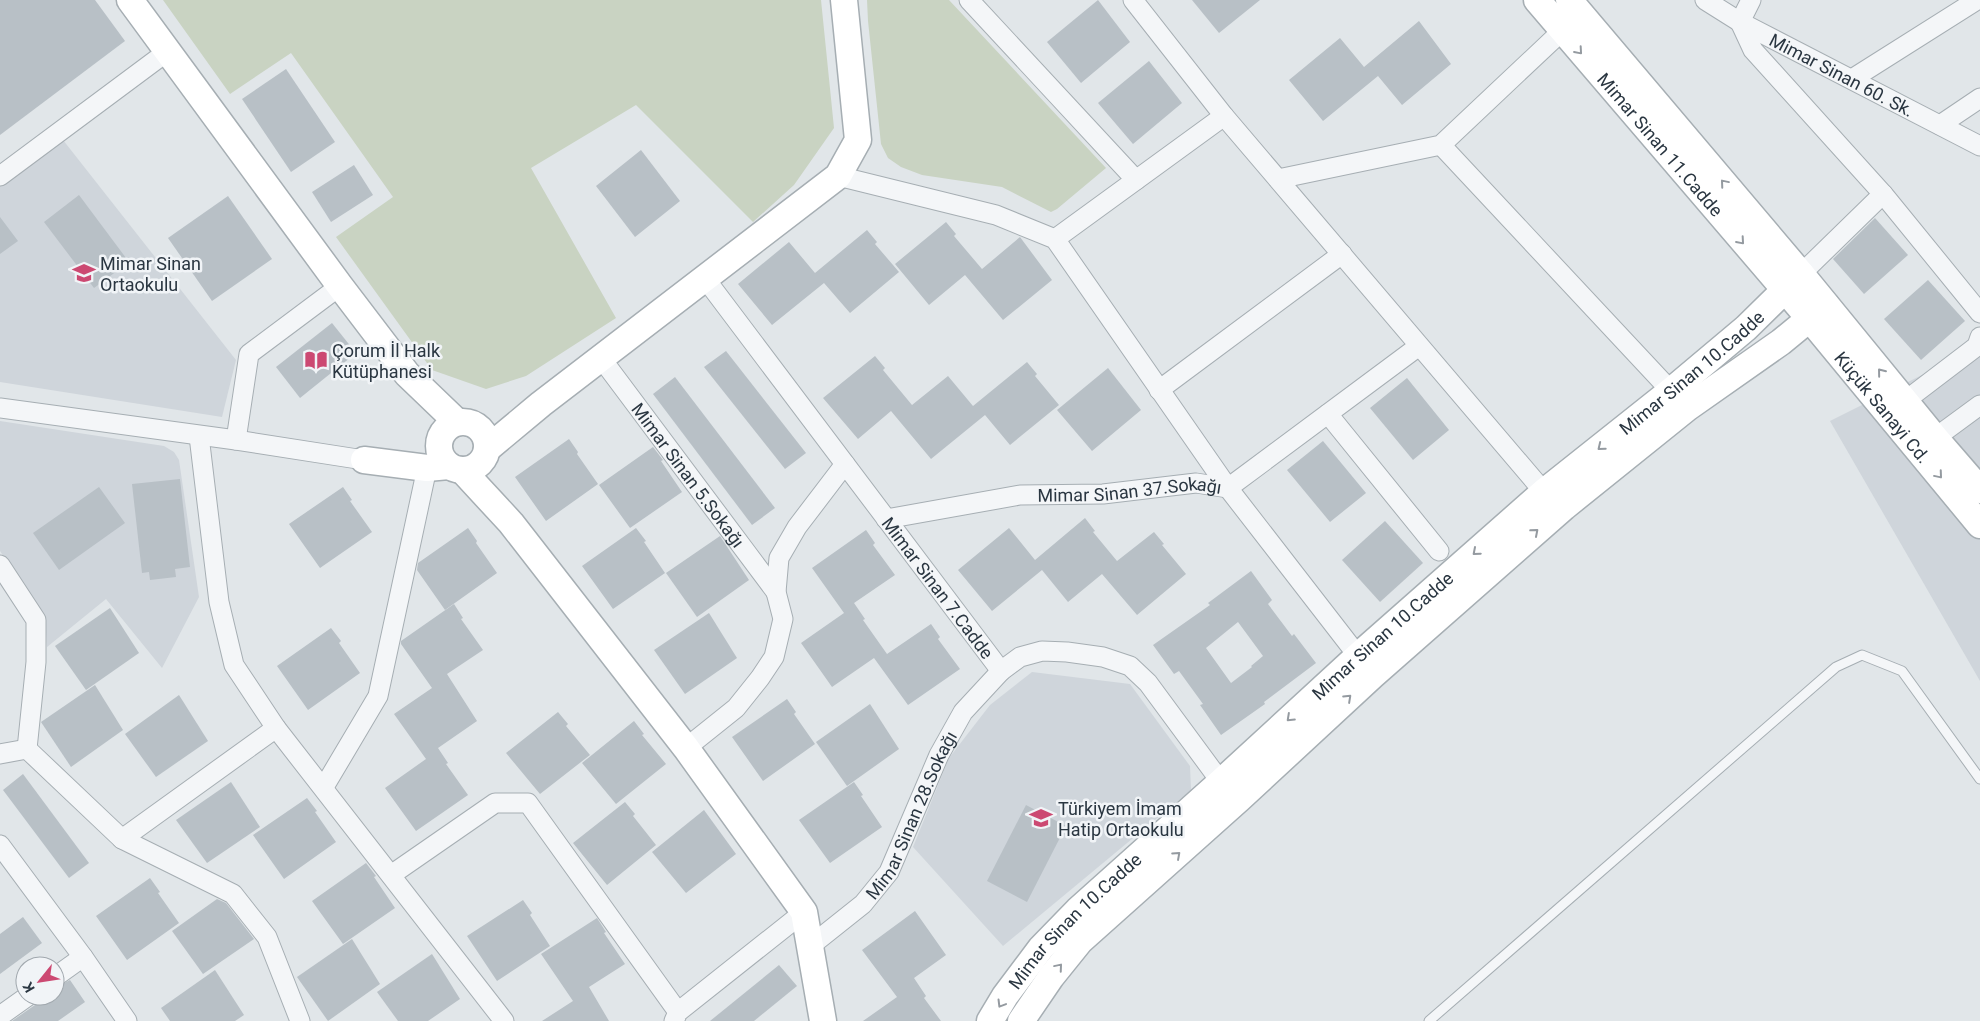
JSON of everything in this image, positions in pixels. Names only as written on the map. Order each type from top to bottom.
[{"type":"street","points":[[130,0],[340,286],[453,431],[482,432],[486,440],[462,462],[378,696],[324,787]]},
{"type":"street","points":[[0,408],[236,440],[364,460],[462,462],[838,176],[858,140],[844,0]]},
{"type":"street","points":[[969,0],[1136,180]]},
{"type":"street","points":[[1134,0],[1224,116],[1544,492]]},
{"type":"street","name":"Mimar Sinan 11.Cadde","points":[[1537,0],[1562,31],[1793,282]]},
{"type":"street","name":"Mimar Sinan 11.Cadde","points":[[1569,0],[1793,282]]},
{"type":"street","name":"Mimar Sinan 60. Sk.","points":[[1705,0],[1740,22],[1980,146]]},
{"type":"street","points":[[1751,0],[1740,22],[1753,50],[1883,194],[1980,313]]},
{"type":"street","points":[[1852,80],[1977,0]]},
{"type":"street","points":[[1278,179],[1440,145],[1562,31]]},
{"type":"street","points":[[0,176],[168,51]]},
{"type":"street","points":[[1940,125],[1980,98]]},
{"type":"street","points":[[1055,239],[1224,116]]},
{"type":"street","points":[[1440,145],[1670,391]]},
{"type":"street","points":[[838,176],[996,215],[1055,239],[1228,488],[1366,665]]},
{"type":"street","points":[[1793,282],[1883,194]]},
{"type":"street","points":[[1159,390],[1342,254]]},
{"type":"street","name":"Mimar Sinan 7.Cadde","points":[[704,277],[1001,672],[1020,658],[1042,651],[1103,657],[1130,666],[1148,683],[1221,782]]},
{"type":"street","name":"Küçük Sanayi Cd.","points":[[1793,282],[1818,312],[1980,525]]},
{"type":"street","name":"Mimar Sinan 10.Cadde","points":[[1021,1021],[1050,977],[1080,941],[1239,799],[1366,665],[1544,492],[1746,328],[1793,282]]},
{"type":"street","points":[[236,440],[249,354],[340,286]]},
{"type":"street","name":"Küçük Sanayi Cd.","points":[[1818,312],[1905,401],[1980,490]]},
{"type":"street","name":"Mimar Sinan 10.Cadde","points":[[990,1021],[1041,948],[1078,910],[1221,782],[1687,408],[1781,342],[1818,312]]},
{"type":"street","points":[[1905,401],[1977,346],[1980,336]]},
{"type":"street","name":"Mimar Sinan 37.Sokağı","points":[[886,519],[1020,495],[1104,494],[1196,483],[1228,488],[1419,346]]},
{"type":"street","name":"Mimar Sinan 5.Sokağı","points":[[601,358],[776,592]]},
{"type":"street","points":[[364,460],[540,404]]},
{"type":"street","points":[[1935,438],[1980,405]]},
{"type":"street","points":[[1328,414],[1439,551]]},
{"type":"street","points":[[453,431],[440,456],[462,462],[512,523],[686,748],[804,912],[823,1021]]},
{"type":"street","points":[[199,436],[219,602],[234,665],[276,728],[324,787],[504,1021]]},
{"type":"street","points":[[686,748],[736,708],[774,657],[783,619],[776,592],[779,558],[797,527],[845,464]]},
{"type":"street","points":[[0,565],[36,620],[36,662],[27,749]]},
{"type":"street","name":"Mimar Sinan 28.Sokağı","points":[[810,947],[863,904],[889,872],[939,755],[963,712],[1001,672]]},
{"type":"street","points":[[122,839],[276,728]]},
{"type":"street","points":[[0,754],[27,749]]},
{"type":"street","points":[[27,749],[122,839],[233,894],[267,937],[300,1021]]},
{"type":"street","points":[[392,875],[495,803],[528,802],[676,1017],[804,912]]},
{"type":"street","points":[[0,845],[83,957],[127,1021]]},
{"type":"street","points":[[65,970],[83,957]]},
{"type":"street","points":[[0,1016],[15,1005]]},
{"type":"lane","points":[[1430,1021],[1836,667],[1862,655],[1902,671],[1980,779]]},
{"type":"shaded area","name":"Mimar Sinan Ortaokulu","points":[[63,140],[236,360],[222,417],[0,382],[0,186]]},
{"type":"shaded area","points":[[1980,346],[1980,681],[1830,421]]},
{"type":"shaded area","points":[[0,421],[164,446],[174,452],[179,460],[199,597],[162,668],[106,599],[47,647],[45,618],[0,551]]},
{"type":"shaded area","name":"Türkiyem İmam Hatip Ortaokulu","points":[[1032,672],[1130,684],[1190,766],[1191,790],[1003,946],[913,847],[949,758],[990,705]]},
{"type":"green space","points":[[163,0],[821,0],[834,128],[794,185],[753,222],[636,105],[531,168],[616,318],[526,376],[486,389],[432,370],[336,237],[393,197],[291,53],[230,94]]},
{"type":"green space","points":[[867,0],[949,0],[1106,168],[1051,212],[1002,187],[922,175],[901,167],[888,158],[881,144]]},
{"type":"building","points":[[0,0],[95,0],[125,41],[0,135]]},
{"type":"building","points":[[1098,0],[1130,42],[1081,83],[1047,42]]},
{"type":"building","points":[[1192,0],[1260,0],[1219,33]]},
{"type":"building","points":[[1419,21],[1451,64],[1402,105],[1378,76],[1323,121],[1289,80],[1340,38],[1364,67]]},
{"type":"building","points":[[1149,61],[1182,103],[1133,144],[1098,103]]},
{"type":"building","points":[[286,69],[335,142],[291,172],[242,99]]},
{"type":"building","points":[[641,150],[680,201],[635,237],[596,186]]},
{"type":"building","points":[[354,165],[373,195],[331,222],[312,192]]},
{"type":"building","points":[[79,195],[129,262],[94,288],[44,222]]},
{"type":"building","points":[[228,196],[272,259],[212,301],[168,238]]},
{"type":"building","points":[[0,217],[18,241],[0,254]]},
{"type":"building","points":[[1875,218],[1908,255],[1864,294],[1833,259]]},
{"type":"building","points":[[946,222],[956,234],[954,236],[982,269],[1020,237],[1052,280],[1003,320],[965,275],[929,305],[895,264]]},
{"type":"building","points":[[867,230],[877,242],[875,244],[899,272],[850,313],[824,283],[772,325],[738,284],[789,242],[815,273]]},
{"type":"building","points":[[1928,280],[1965,321],[1921,360],[1884,319]]},
{"type":"building","name":"Çorum İl Halk Kütüphanesi","points":[[332,323],[356,353],[300,398],[276,367]]},
{"type":"building","points":[[726,351],[806,453],[785,469],[704,367]]},
{"type":"building","points":[[875,356],[885,368],[883,370],[912,405],[948,376],[973,406],[1027,362],[1037,374],[1035,376],[1059,405],[1010,445],[985,415],[931,459],[891,411],[858,439],[823,398]]},
{"type":"building","points":[[1108,368],[1141,410],[1092,451],[1057,410]]},
{"type":"building","points":[[675,377],[775,508],[752,525],[653,394]]},
{"type":"building","points":[[1407,378],[1449,430],[1413,460],[1370,408]]},
{"type":"building","points":[[569,439],[598,484],[546,521],[515,477]]},
{"type":"building","points":[[1323,441],[1366,493],[1330,522],[1287,470]]},
{"type":"building","points":[[653,447],[682,492],[630,528],[599,485]]},
{"type":"building","points":[[180,479],[190,567],[175,569],[176,577],[150,580],[149,572],[142,573],[132,484]]},
{"type":"building","points":[[99,487],[125,523],[59,570],[33,533]]},
{"type":"building","points":[[343,487],[352,500],[350,501],[372,532],[320,568],[289,524]]},
{"type":"building","points":[[1085,518],[1095,531],[1093,532],[1117,561],[1154,532],[1164,544],[1162,545],[1186,574],[1137,615],[1102,574],[1068,602],[1042,570],[992,611],[958,570],[1009,528],[1035,560]]},
{"type":"building","points":[[1385,521],[1423,563],[1380,602],[1342,560]]},
{"type":"building","points":[[468,528],[497,573],[445,610],[417,570],[418,563]]},
{"type":"building","points":[[636,528],[665,573],[613,609],[582,566]]},
{"type":"building","points":[[866,530],[875,543],[873,545],[895,575],[854,603],[865,619],[863,620],[887,654],[931,624],[940,637],[938,639],[960,669],[908,705],[874,658],[832,687],[801,643],[844,613],[812,568]]},
{"type":"building","points":[[720,536],[749,580],[697,617],[666,573]]},
{"type":"building","points":[[1251,571],[1272,600],[1268,604],[1292,636],[1294,634],[1316,663],[1264,702],[1265,704],[1221,735],[1200,705],[1203,704],[1179,671],[1174,674],[1153,645],[1210,605],[1208,603]],"holes":[[[1238,622],[1263,656],[1231,683],[1206,648]]]},
{"type":"building","points":[[454,604],[463,618],[461,619],[483,650],[447,674],[477,721],[438,748],[448,763],[446,764],[468,795],[416,831],[385,788],[426,759],[394,714],[432,688],[401,644],[401,641]]},
{"type":"building","points":[[110,608],[139,653],[86,690],[55,646]]},
{"type":"building","points":[[709,613],[737,658],[685,694],[654,650]]},
{"type":"building","points":[[331,628],[360,673],[308,710],[277,666]]},
{"type":"building","points":[[95,685],[123,730],[71,767],[41,722]]},
{"type":"building","points":[[179,695],[208,741],[156,777],[125,734]]},
{"type":"building","points":[[787,699],[796,712],[794,714],[815,744],[763,781],[732,737]]},
{"type":"building","points":[[870,704],[899,749],[847,786],[816,742]]},
{"type":"building","points":[[558,712],[568,724],[566,726],[590,755],[540,794],[506,753]]},
{"type":"building","points":[[634,721],[644,734],[642,735],[666,764],[616,804],[582,763]]},
{"type":"building","points":[[23,774],[89,863],[69,878],[3,790]]},
{"type":"building","points":[[231,782],[260,827],[207,863],[176,820]]},
{"type":"building","points":[[854,782],[882,827],[830,863],[799,820]]},
{"type":"building","points":[[307,798],[336,842],[284,879],[253,835]]},
{"type":"building","points":[[625,802],[635,814],[633,816],[656,845],[607,885],[573,843]]},
{"type":"building","points":[[1026,805],[1066,826],[1027,902],[987,881]]},
{"type":"building","points":[[704,810],[736,854],[686,893],[652,852]]},
{"type":"building","points":[[366,863],[395,908],[343,944],[312,901]]},
{"type":"building","points":[[150,878],[179,923],[127,960],[96,916]]},
{"type":"building","points":[[217,899],[226,903],[254,939],[203,974],[172,931]]},
{"type":"building","points":[[523,900],[532,913],[530,915],[550,946],[497,981],[467,936]]},
{"type":"building","points":[[915,911],[946,955],[914,978],[926,996],[924,998],[941,1021],[863,1021],[897,997],[862,950]]},
{"type":"building","points":[[23,917],[42,943],[24,956],[15,956],[15,963],[0,974],[0,934]]},
{"type":"building","points":[[597,918],[606,932],[604,933],[625,964],[589,987],[609,1021],[542,1021],[573,1001],[541,954]]},
{"type":"building","points":[[352,939],[380,984],[328,1021],[297,977]]},
{"type":"building","points":[[432,954],[460,999],[428,1021],[398,1021],[377,992]]},
{"type":"building","points":[[779,965],[797,986],[754,1021],[710,1021]]},
{"type":"building","points":[[215,970],[244,1015],[235,1021],[170,1021],[161,1008]]},
{"type":"building","points":[[70,980],[85,1002],[58,1021],[12,1021],[34,1006],[65,1006],[65,983]]},
{"type":"place","name":"Mimar Sinan Ortaokulu","points":[[84,273]]},
{"type":"place","name":"Çorum İl Halk Kütüphanesi","points":[[316,360]]},
{"type":"place","name":"Türkiyem İmam Hatip Ortaokulu","points":[[1041,818]]}]
